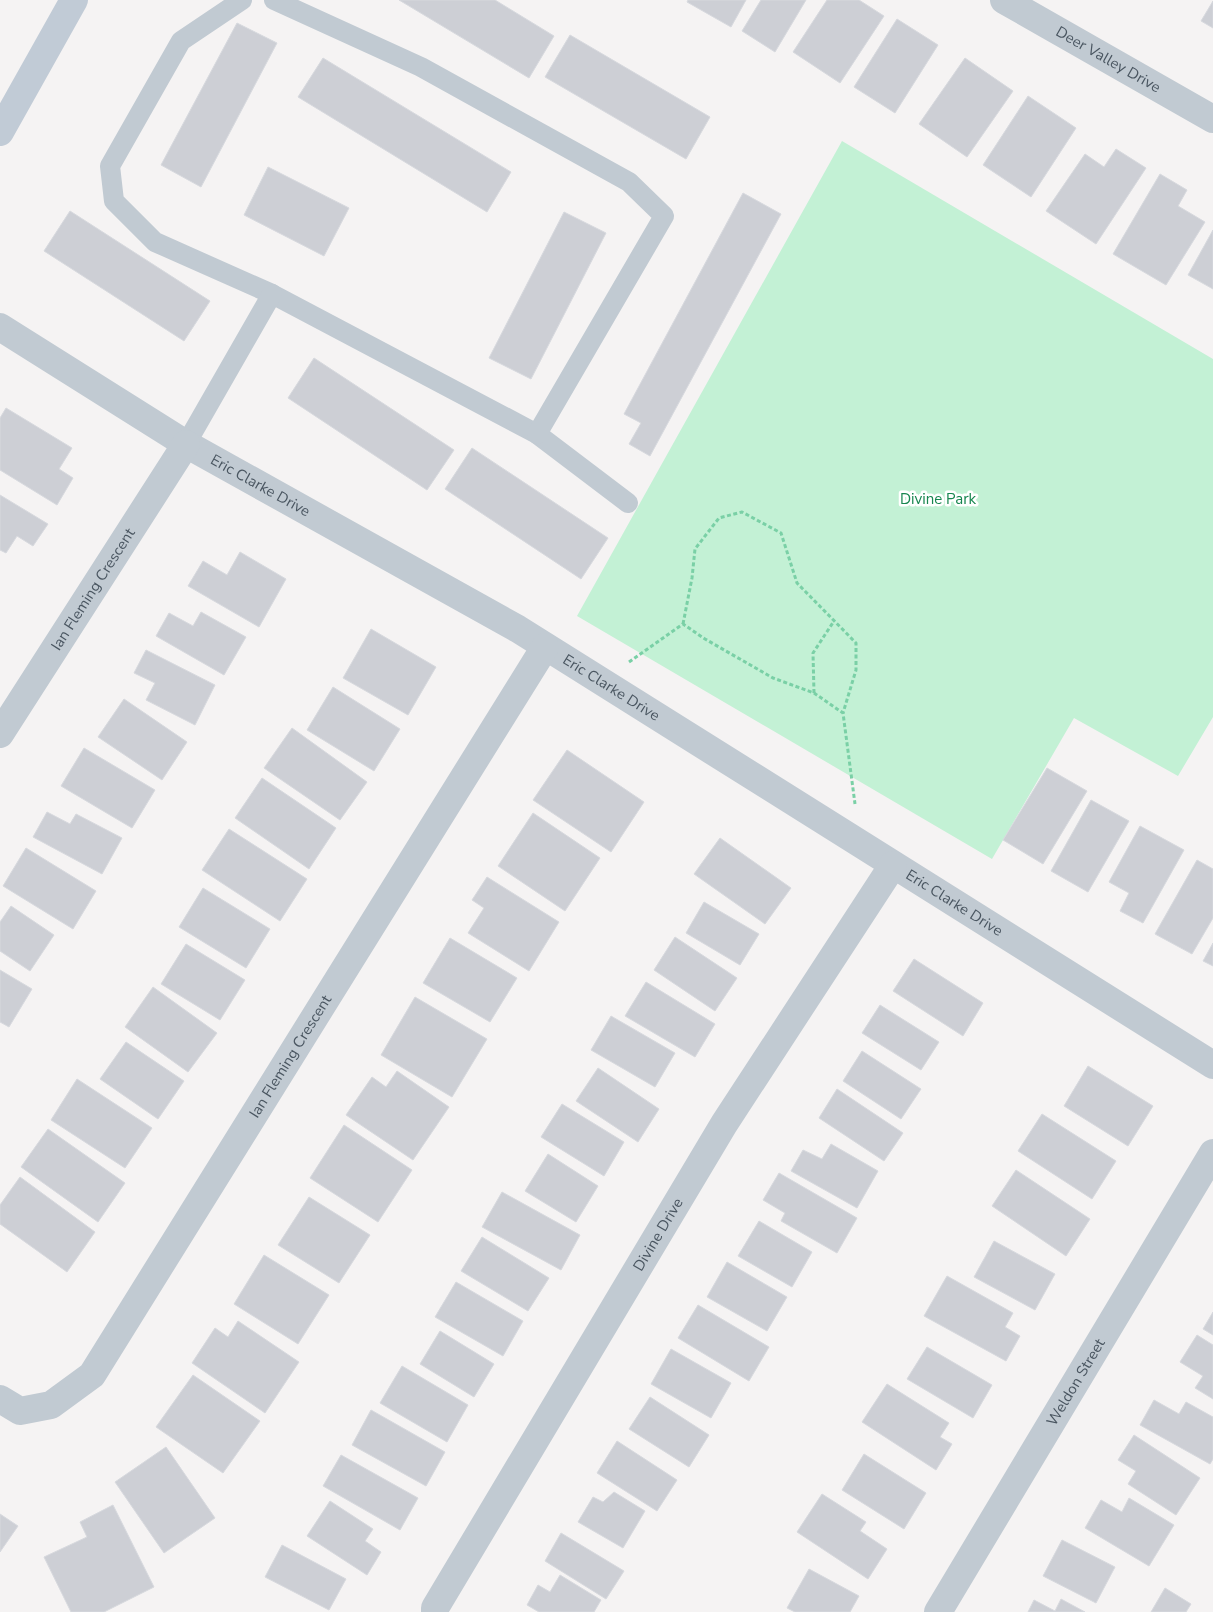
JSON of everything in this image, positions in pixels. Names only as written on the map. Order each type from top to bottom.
[{"type":"street","points":[[0,132],[74,0]]},
{"type":"street","name":"Deer Valley Drive","points":[[1004,0],[1213,119]]},
{"type":"street","name":"Eric Clarke Drive","points":[[0,327],[186,444],[518,629],[1213,1065]]},
{"type":"street","name":"Ian Fleming Crescent","points":[[0,734],[186,444]]},
{"type":"street","name":"Ian Fleming Crescent","points":[[0,1399],[20,1411],[51,1405],[92,1375],[545,647]]},
{"type":"street","name":"Divine Drive","points":[[435,1612],[440,1600],[724,1124],[893,865]]},
{"type":"street","name":"Weldon Street","points":[[938,1612],[1213,1153]]},
{"type":"lane","points":[[242,0],[181,41],[110,166],[114,201],[155,242],[272,294],[537,434],[628,503]]},
{"type":"lane","points":[[274,0],[421,66],[629,182],[664,216],[537,434]]},
{"type":"lane","points":[[186,444],[272,294]]},
{"type":"path","points":[[602,681],[682,624],[692,578],[695,549],[719,518],[742,512],[781,533],[797,583],[856,643],[856,670],[843,713],[861,844]]},
{"type":"path","points":[[814,693],[814,653],[834,621]]},
{"type":"path","points":[[682,624],[705,640],[773,678],[814,693],[843,713]]},
{"type":"green space","name":"Divine Park","points":[[842,141],[1213,359],[1213,717],[1178,776],[1074,718],[992,859],[577,616]]},
{"type":"building","points":[[399,0],[495,0],[554,36],[529,78]]},
{"type":"building","points":[[688,0],[746,0],[731,27],[687,2]]},
{"type":"building","points":[[761,0],[806,0],[775,52],[742,31]]},
{"type":"building","points":[[827,0],[859,0],[884,16],[840,83],[793,52]]},
{"type":"building","points":[[1213,1],[1213,28],[1201,21]]},
{"type":"building","points":[[897,19],[938,45],[895,113],[854,87]]},
{"type":"building","points":[[237,23],[277,43],[201,187],[161,165]]},
{"type":"building","points":[[570,35],[710,117],[686,159],[545,77]]},
{"type":"building","points":[[323,58],[511,172],[487,212],[298,97]]},
{"type":"building","points":[[965,58],[1013,91],[967,157],[919,124]]},
{"type":"building","points":[[1028,96],[1076,128],[1031,197],[983,165]]},
{"type":"building","points":[[1116,149],[1146,168],[1096,244],[1046,211],[1085,154],[1104,167]]},
{"type":"building","points":[[268,167],[349,208],[324,256],[244,215]]},
{"type":"building","points":[[1160,174],[1187,190],[1178,206],[1205,222],[1166,285],[1113,254]]},
{"type":"building","points":[[743,193],[781,214],[650,456],[629,444],[641,423],[624,414]]},
{"type":"building","points":[[70,211],[210,301],[184,341],[44,251]]},
{"type":"building","points":[[564,212],[606,233],[531,379],[489,358]]},
{"type":"building","points":[[1213,230],[1213,289],[1188,275]]},
{"type":"building","points":[[314,358],[454,450],[427,490],[288,398]]},
{"type":"building","points":[[6,408],[72,448],[59,469],[73,478],[57,505],[0,470],[0,418]]},
{"type":"building","points":[[472,448],[608,538],[581,579],[445,489]]},
{"type":"building","points":[[0,495],[48,524],[33,546],[17,536],[6,553],[0,550]]},
{"type":"building","points":[[240,552],[286,579],[259,627],[188,586],[203,561],[227,575]]},
{"type":"building","points":[[201,612],[246,637],[224,675],[156,636],[169,613],[193,626]]},
{"type":"building","points":[[371,629],[436,667],[408,715],[343,678]]},
{"type":"building","points":[[146,650],[215,685],[195,725],[146,700],[155,683],[134,673]]},
{"type":"building","points":[[333,687],[400,729],[374,771],[307,730]]},
{"type":"building","points":[[124,699],[187,742],[162,780],[98,737]]},
{"type":"building","points":[[292,728],[367,782],[340,820],[264,768]]},
{"type":"building","points":[[84,748],[155,790],[132,828],[61,786]]},
{"type":"building","points":[[567,750],[644,802],[611,852],[533,800]]},
{"type":"building","points":[[1047,768],[1087,791],[1043,864],[1003,840]]},
{"type":"building","points":[[262,778],[336,828],[309,869],[235,818]]},
{"type":"building","points":[[1091,800],[1129,821],[1088,892],[1051,871]]},
{"type":"building","points":[[47,812],[70,824],[76,814],[122,838],[102,874],[33,837]]},
{"type":"building","points":[[533,813],[600,858],[565,911],[498,866]]},
{"type":"building","points":[[1140,826],[1184,850],[1143,923],[1120,911],[1129,893],[1109,882]]},
{"type":"building","points":[[229,829],[307,879],[280,921],[202,870]]},
{"type":"building","points":[[720,838],[791,888],[765,924],[694,874]]},
{"type":"building","points":[[26,848],[96,891],[73,929],[3,886]]},
{"type":"building","points":[[1197,860],[1213,869],[1213,918],[1192,954],[1155,934]]},
{"type":"building","points":[[487,877],[559,922],[529,971],[468,933],[484,908],[472,900]]},
{"type":"building","points":[[203,888],[270,929],[246,968],[179,927]]},
{"type":"building","points":[[704,902],[759,934],[740,965],[686,933]]},
{"type":"building","points":[[11,906],[54,935],[30,971],[0,951],[0,922]]},
{"type":"building","points":[[675,937],[737,978],[715,1011],[654,970]]},
{"type":"building","points":[[450,938],[517,978],[490,1022],[423,983]]},
{"type":"building","points":[[1213,943],[1213,966],[1203,961]]},
{"type":"building","points":[[186,944],[245,980],[220,1020],[161,984]]},
{"type":"building","points":[[914,959],[983,1003],[963,1036],[893,991]]},
{"type":"building","points":[[0,970],[32,989],[9,1027],[0,1022]]},
{"type":"building","points":[[646,982],[715,1024],[695,1057],[625,1016]]},
{"type":"building","points":[[153,987],[217,1033],[188,1072],[125,1027]]},
{"type":"building","points":[[415,997],[487,1039],[452,1097],[381,1055]]},
{"type":"building","points":[[880,1005],[939,1042],[921,1070],[862,1033]]},
{"type":"building","points":[[611,1016],[675,1053],[655,1087],[591,1050]]},
{"type":"building","points":[[126,1042],[184,1081],[158,1119],[100,1079]]},
{"type":"building","points":[[862,1051],[921,1089],[901,1119],[843,1081]]},
{"type":"building","points":[[1088,1066],[1153,1106],[1128,1146],[1064,1106]]},
{"type":"building","points":[[598,1068],[659,1109],[638,1142],[576,1101]]},
{"type":"building","points":[[397,1071],[449,1107],[413,1160],[346,1115],[372,1077],[386,1087]]},
{"type":"building","points":[[77,1079],[152,1128],[125,1168],[51,1120]]},
{"type":"building","points":[[837,1089],[903,1133],[884,1161],[819,1118]]},
{"type":"building","points":[[562,1104],[624,1142],[604,1176],[541,1137]]},
{"type":"building","points":[[1042,1114],[1116,1161],[1092,1199],[1018,1151]]},
{"type":"building","points":[[344,1125],[412,1170],[378,1222],[310,1178]]},
{"type":"building","points":[[48,1129],[125,1183],[98,1222],[21,1167]]},
{"type":"building","points":[[831,1144],[878,1171],[857,1208],[791,1171],[803,1150],[822,1159]]},
{"type":"building","points":[[548,1154],[598,1186],[576,1222],[525,1191]]},
{"type":"building","points":[[1016,1170],[1090,1219],[1066,1256],[992,1206]]},
{"type":"building","points":[[779,1173],[857,1218],[837,1253],[781,1221],[785,1213],[763,1200]]},
{"type":"building","points":[[20,1177],[95,1232],[67,1272],[0,1224],[0,1205]]},
{"type":"building","points":[[502,1192],[580,1235],[561,1270],[482,1227]]},
{"type":"building","points":[[309,1197],[370,1235],[339,1283],[278,1245]]},
{"type":"building","points":[[759,1221],[812,1252],[792,1287],[738,1256]]},
{"type":"building","points":[[482,1237],[549,1278],[528,1311],[461,1271]]},
{"type":"building","points":[[994,1241],[1055,1274],[1035,1310],[974,1277]]},
{"type":"building","points":[[264,1255],[329,1295],[298,1344],[234,1304]]},
{"type":"building","points":[[727,1262],[787,1297],[767,1331],[707,1297]]},
{"type":"building","points":[[947,1276],[1013,1313],[1005,1327],[1020,1336],[1006,1361],[924,1316]]},
{"type":"building","points":[[456,1282],[523,1321],[503,1356],[435,1317]]},
{"type":"building","points":[[698,1305],[769,1347],[749,1381],[678,1338]]},
{"type":"building","points":[[1213,1312],[1213,1335],[1203,1329]]},
{"type":"building","points":[[238,1321],[299,1362],[265,1413],[192,1363],[215,1328],[228,1337]]},
{"type":"building","points":[[440,1331],[494,1364],[474,1397],[420,1364]]},
{"type":"building","points":[[1197,1335],[1213,1345],[1213,1399],[1195,1388],[1203,1376],[1180,1362]]},
{"type":"building","points":[[927,1347],[992,1385],[973,1418],[907,1379]]},
{"type":"building","points":[[671,1349],[731,1383],[711,1418],[651,1384]]},
{"type":"building","points":[[402,1366],[468,1405],[447,1442],[380,1403]]},
{"type":"building","points":[[193,1375],[260,1421],[223,1473],[156,1427]]},
{"type":"building","points":[[887,1384],[949,1423],[940,1437],[952,1444],[936,1470],[862,1422]]},
{"type":"building","points":[[650,1397],[709,1435],[689,1467],[629,1429]]},
{"type":"building","points":[[1154,1400],[1179,1414],[1186,1402],[1213,1417],[1213,1459],[1210,1464],[1140,1425]]},
{"type":"building","points":[[371,1410],[445,1452],[426,1486],[352,1445]]},
{"type":"building","points":[[1134,1435],[1200,1478],[1176,1515],[1128,1484],[1136,1471],[1118,1460]]},
{"type":"building","points":[[617,1441],[677,1480],[657,1511],[597,1473]]},
{"type":"building","points":[[166,1447],[215,1518],[164,1553],[115,1482]]},
{"type":"building","points":[[864,1454],[926,1493],[904,1529],[842,1490]]},
{"type":"building","points":[[341,1455],[418,1498],[400,1530],[323,1486]]},
{"type":"building","points":[[614,1492],[645,1511],[623,1548],[578,1522],[593,1497],[603,1502]]},
{"type":"building","points":[[822,1494],[866,1522],[860,1531],[887,1549],[868,1579],[797,1532]]},
{"type":"building","points":[[1129,1498],[1174,1525],[1149,1566],[1085,1528],[1101,1500],[1122,1512]]},
{"type":"building","points":[[330,1501],[373,1529],[365,1541],[381,1552],[367,1575],[307,1536]]},
{"type":"building","points":[[113,1505],[154,1587],[104,1612],[71,1612],[44,1557],[87,1537],[80,1522]]},
{"type":"building","points":[[0,1514],[18,1526],[0,1552]]},
{"type":"building","points":[[561,1533],[624,1571],[606,1599],[545,1561]]},
{"type":"building","points":[[1062,1540],[1115,1567],[1096,1603],[1043,1576]]},
{"type":"building","points":[[282,1545],[346,1579],[329,1610],[265,1577]]},
{"type":"building","points":[[809,1569],[859,1596],[850,1612],[795,1612],[787,1608]]},
{"type":"building","points":[[560,1575],[601,1600],[594,1612],[539,1612],[527,1605],[538,1585],[550,1592]]},
{"type":"building","points":[[1165,1588],[1191,1604],[1186,1612],[1151,1612]]},
{"type":"building","points":[[1061,1599],[1085,1612],[1028,1612],[1034,1600],[1055,1611]]}]
